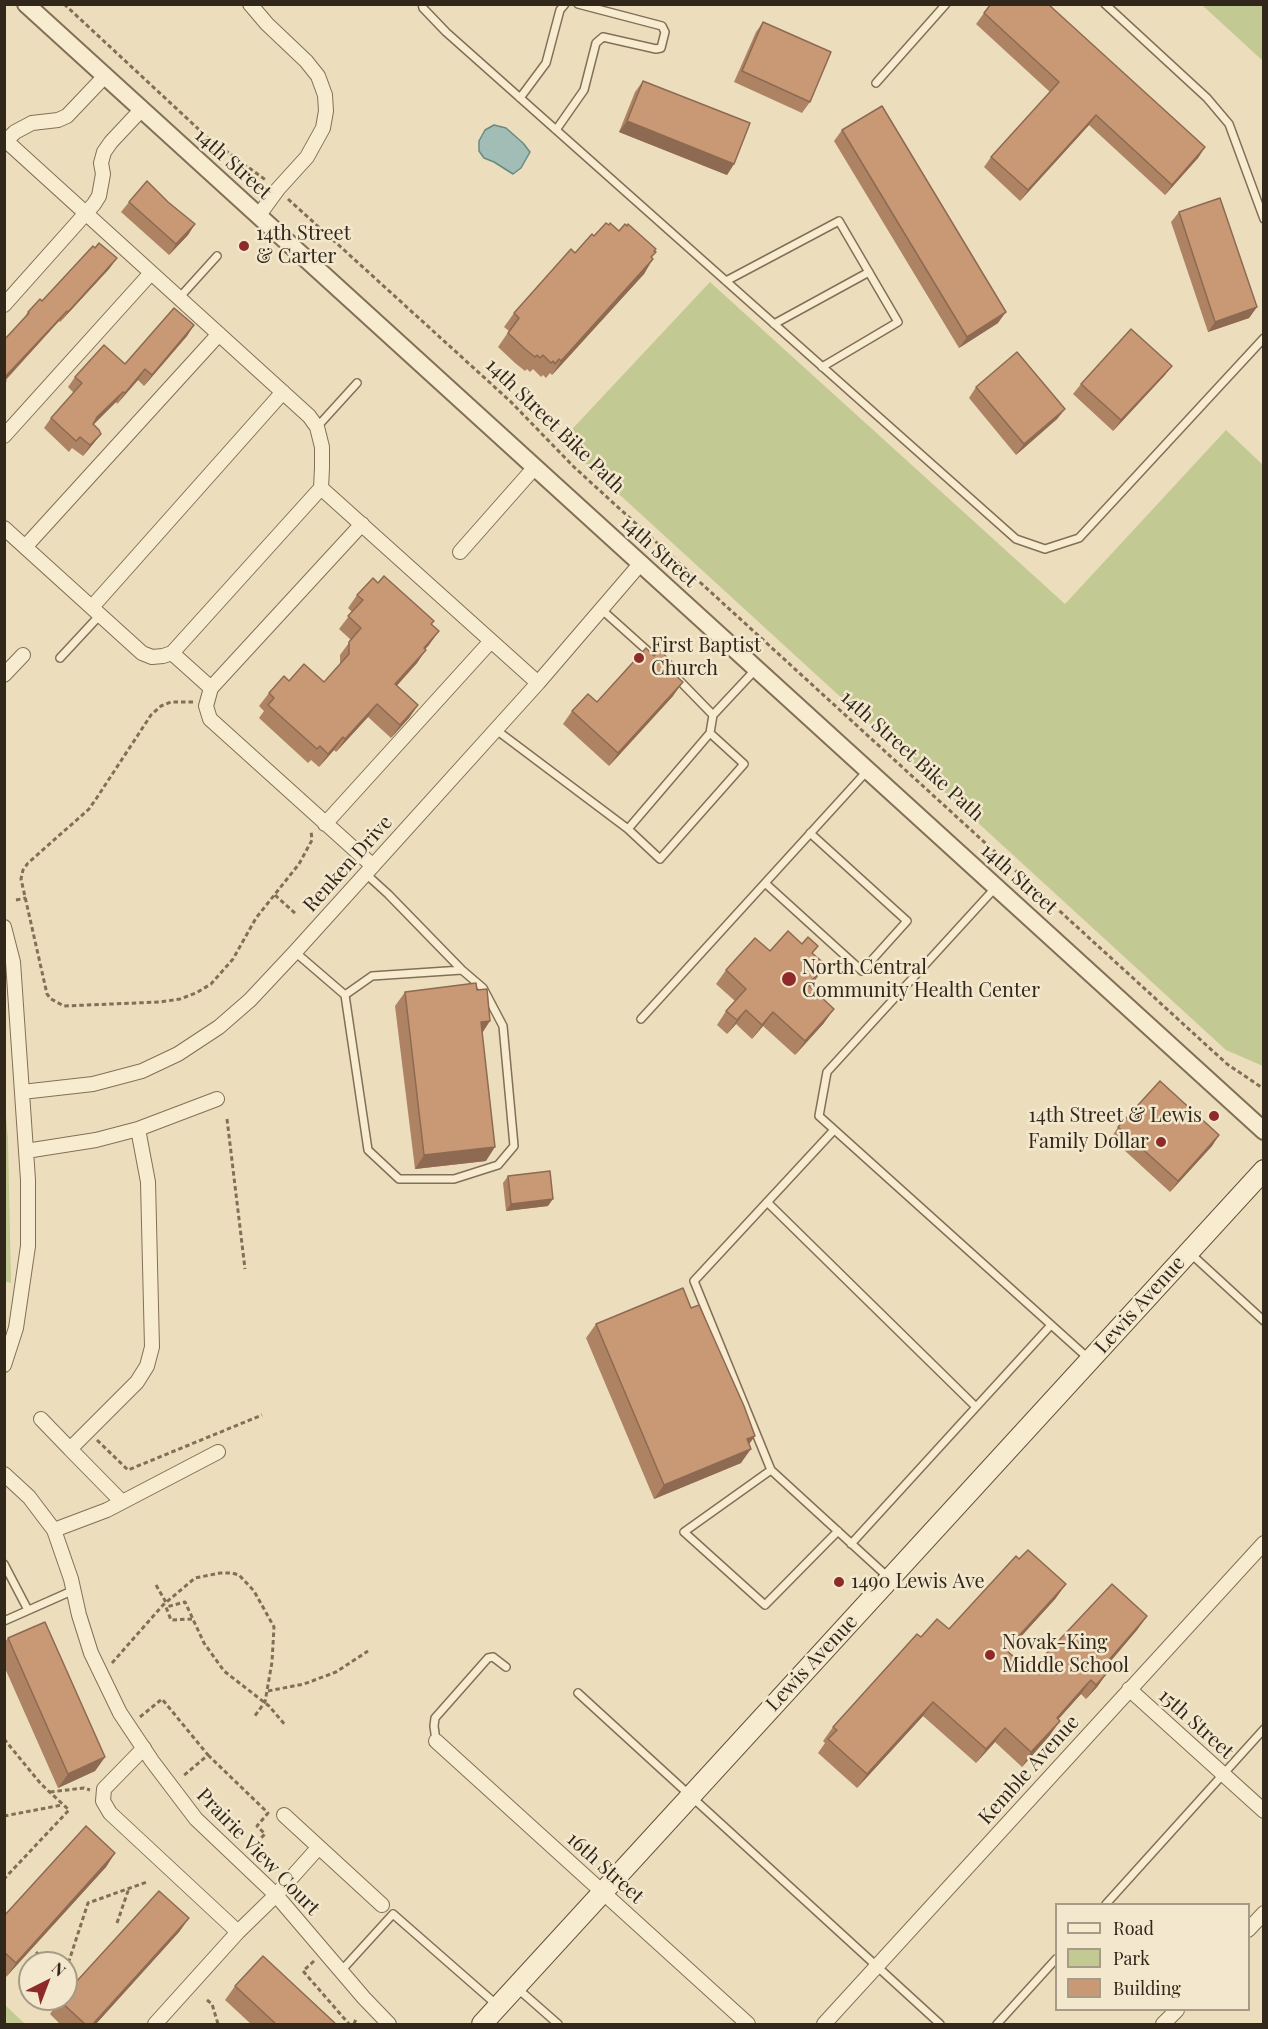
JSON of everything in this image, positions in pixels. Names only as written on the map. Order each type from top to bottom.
[{"type":"main road","name":"Lewis Avenue","points":[[482,2025],[1263,1170]]},
{"type":"street","name":"14th Street","points":[[26,4],[1263,1131]]},
{"type":"street","points":[[250,4],[318,76],[325,95],[326,111],[323,128],[307,157],[278,189],[259,215]]},
{"type":"street","points":[[4,528],[142,653],[153,657],[172,653],[321,488],[322,447],[317,427],[309,416],[5,141],[15,132],[32,123],[58,120],[67,116],[105,76]]},
{"type":"street","points":[[4,305],[87,214],[99,196],[105,152],[111,142],[141,110]]},
{"type":"street","points":[[4,435],[151,273]]},
{"type":"street","points":[[26,547],[219,334]]},
{"type":"street","points":[[96,611],[283,392]]},
{"type":"street","points":[[460,552],[535,467]]},
{"type":"street","points":[[321,488],[538,683]]},
{"type":"street","points":[[362,524],[211,688],[206,706],[210,719],[325,824],[369,870]]},
{"type":"street","name":"Renken Drive","points":[[22,1092],[93,1084],[142,1071],[178,1054],[219,1027],[250,1000],[295,952],[538,683],[641,564]]},
{"type":"street","points":[[325,824],[491,641]]},
{"type":"street","points":[[172,653],[211,688]]},
{"type":"street","points":[[4,675],[23,656]]},
{"type":"street","points":[[4,927],[12,962],[22,1092],[28,1245],[16,1328],[4,1365]]},
{"type":"street","points":[[26,1151],[96,1140],[138,1129],[217,1099]]},
{"type":"street","points":[[70,1449],[137,1382],[147,1366],[152,1347],[148,1182],[138,1129]]},
{"type":"street","points":[[41,1419],[122,1502]]},
{"type":"street","points":[[54,1530],[106,1510],[218,1452]]},
{"type":"street","name":"Prairie View Court","points":[[4,1474],[29,1497],[54,1530],[74,1590],[91,1653],[120,1713],[144,1748],[196,1819],[276,1895],[389,2025]]},
{"type":"street","name":"Kemble Avenue","points":[[824,2025],[1263,1543]]},
{"type":"street","name":"15th Street","points":[[1130,1689],[1263,1811]]},
{"type":"street","name":"16th Street","points":[[436,1741],[748,2025]]},
{"type":"street","points":[[144,1748],[104,1789],[103,1801],[110,1813],[238,1932]]},
{"type":"street","points":[[284,1815],[382,1905]]},
{"type":"street","points":[[154,2025],[318,1848]]},
{"type":"street","points":[[1250,1928],[1263,1913]]},
{"type":"street","points":[[1163,2025],[1176,2011]]},
{"type":"lane","points":[[422,4],[423,9],[446,32],[519,98],[1016,539],[1045,549],[1079,538],[1263,338]]},
{"type":"lane","points":[[519,98],[536,79],[546,63],[560,10],[565,4]]},
{"type":"lane","points":[[556,130],[584,90],[596,43],[603,38],[656,49],[661,48],[665,32],[662,26],[578,4]]},
{"type":"lane","points":[[876,83],[946,4]]},
{"type":"lane","points":[[1105,4],[1207,98],[1229,124],[1263,219]]},
{"type":"lane","points":[[726,281],[839,221],[898,322],[822,367]]},
{"type":"lane","points":[[179,298],[217,256]]},
{"type":"lane","points":[[774,324],[869,272]]},
{"type":"lane","points":[[317,427],[357,383]]},
{"type":"lane","points":[[601,609],[656,658]]},
{"type":"lane","points":[[60,658],[96,611]]},
{"type":"lane","points":[[628,829],[710,733],[713,715],[756,668]]},
{"type":"lane","points":[[671,672],[713,715]]},
{"type":"lane","points":[[495,729],[628,829],[660,859],[744,764],[710,733]]},
{"type":"lane","points":[[641,1019],[867,770]]},
{"type":"lane","points":[[765,882],[862,971],[908,921],[810,832]]},
{"type":"lane","points":[[295,952],[345,996],[368,1150],[399,1179],[454,1179],[498,1165],[514,1146],[503,1026],[483,988],[462,970],[388,894],[369,870]]},
{"type":"lane","points":[[996,887],[827,1072],[819,1116],[1090,1360]]},
{"type":"lane","points":[[345,996],[372,976],[462,970]]},
{"type":"lane","points":[[834,1130],[694,1281],[771,1470],[889,1578]]},
{"type":"lane","points":[[767,1202],[976,1407]]},
{"type":"lane","points":[[1188,1252],[1263,1321]]},
{"type":"lane","points":[[851,1544],[1051,1325]]},
{"type":"lane","points":[[771,1470],[684,1532],[765,1605],[838,1532]]},
{"type":"lane","points":[[4,1564],[28,1610]]},
{"type":"lane","points":[[4,1621],[74,1590]]},
{"type":"lane","points":[[436,1741],[435,1718],[488,1658],[494,1657],[506,1667]]},
{"type":"lane","points":[[578,1693],[940,2025]]},
{"type":"lane","points":[[1108,1903],[1263,1729]]},
{"type":"lane","points":[[341,1971],[393,1914],[498,2007]]},
{"type":"lane","points":[[997,2025],[1055,1960]]},
{"type":"lane","points":[[516,1987],[558,2025]]},
{"type":"path","name":"14th Street Bike Path","points":[[64,4],[207,137],[278,189],[308,220],[510,401],[574,467],[1227,1064],[1263,1089]]},
{"type":"path","points":[[195,702],[171,702],[160,706],[151,715],[92,804],[23,870],[21,879],[47,994],[57,1004],[64,1006],[160,1002],[180,999],[211,984],[223,972],[256,918],[299,864],[312,840],[312,831],[306,824]]},
{"type":"path","points":[[275,895],[297,915]]},
{"type":"path","points":[[16,900],[26,898]]},
{"type":"path","points":[[227,1119],[245,1269]]},
{"type":"path","points":[[112,1663],[195,1578],[232,1573],[239,1575],[254,1591],[274,1627],[272,1662],[265,1702],[254,1717]]},
{"type":"path","points":[[156,1585],[167,1605],[171,1620],[192,1619]]},
{"type":"path","points":[[167,1605],[185,1602],[204,1643],[225,1671],[265,1702],[286,1726]]},
{"type":"path","points":[[267,1691],[304,1684],[336,1672],[368,1651]]},
{"type":"path","points":[[140,1717],[162,1699],[208,1755],[268,1813],[257,1826],[266,1834],[256,1843]]},
{"type":"path","points":[[4,1739],[24,1765],[69,1810],[5,1876]]},
{"type":"path","points":[[182,1777],[208,1755]]},
{"type":"path","points":[[50,1792],[84,1788],[104,1792]]},
{"type":"path","points":[[4,1816],[63,1805]]},
{"type":"path","points":[[72,1951],[88,1903],[147,1882]]},
{"type":"path","points":[[117,1923],[129,1888]]},
{"type":"path","points":[[315,1960],[303,1971],[350,2025]]},
{"type":"path","points":[[207,2000],[212,2004],[218,2025]]},
{"type":"path","points":[[354,2025],[356,2019]]},
{"type":"green space","points":[[1202,5],[1263,5],[1263,61]]},
{"type":"green space","points":[[710,282],[1065,604],[1226,430],[1263,465],[1263,1066],[1226,1050],[561,441]]},
{"type":"green space","points":[[5,1105],[8,1139],[11,1283],[4,1281]]},
{"type":"green space","points":[[5,2005],[25,2024],[5,2024]]},
{"type":"water","points":[[494,125],[506,128],[530,152],[521,168],[513,174],[484,158],[479,151],[479,141],[485,130]]},
{"type":"building","points":[[991,4],[1048,4],[1205,147],[1172,185],[1096,115],[1028,190],[991,157],[1059,82],[984,13]]},
{"type":"building","points":[[763,22],[831,52],[810,102],[742,71]]},
{"type":"building","points":[[643,81],[750,123],[734,164],[627,121]]},
{"type":"building","points":[[882,106],[1006,312],[967,337],[842,130]]},
{"type":"building","points":[[147,181],[195,224],[176,244],[129,202]]},
{"type":"building","points":[[1220,198],[1257,307],[1215,322],[1179,212]]},
{"type":"building","points":[[606,223],[609,225],[610,223],[619,231],[625,224],[627,226],[628,224],[656,249],[651,257],[653,259],[561,361],[559,359],[555,364],[543,355],[540,358],[537,355],[535,357],[508,333],[519,318],[514,313],[571,249],[575,253],[592,234],[594,236]]},
{"type":"building","points":[[99,243],[117,258],[4,378],[4,340],[40,299],[42,301],[93,246],[95,248]]},
{"type":"building","points":[[174,308],[194,325],[152,375],[145,369],[125,393],[123,392],[97,417],[93,424],[101,434],[90,445],[80,437],[76,441],[51,418],[82,383],[75,377],[104,345],[125,364]]},
{"type":"building","points":[[1131,329],[1172,366],[1121,420],[1081,384]]},
{"type":"building","points":[[1017,352],[1065,409],[1024,444],[976,387]]},
{"type":"building","points":[[384,576],[434,621],[431,624],[439,631],[424,648],[426,650],[395,684],[418,705],[400,725],[377,704],[328,754],[320,746],[317,749],[268,705],[274,698],[269,693],[284,676],[289,681],[304,664],[324,682],[349,654],[349,642],[361,628],[348,616],[363,600],[357,595],[373,578],[378,583]]},
{"type":"building","points":[[646,648],[654,656],[659,650],[680,669],[675,675],[683,682],[618,753],[572,711],[588,694],[597,702]]},
{"type":"building","points":[[788,931],[802,944],[808,937],[818,946],[812,953],[826,965],[808,985],[834,1009],[805,1041],[773,1012],[762,1025],[746,1010],[737,1020],[726,1011],[746,989],[726,970],[755,938],[770,951]]},
{"type":"building","points":[[476,983],[477,990],[487,989],[490,1021],[481,1022],[495,1147],[424,1155],[405,992]]},
{"type":"building","name":"Family Dollar","points":[[1160,1081],[1219,1135],[1178,1181],[1118,1127]]},
{"type":"building","points":[[550,1171],[553,1199],[511,1204],[508,1176]]},
{"type":"building","points":[[683,1288],[691,1308],[699,1305],[755,1436],[747,1439],[751,1449],[664,1485],[596,1324]]},
{"type":"building","points":[[1028,1550],[1066,1584],[1006,1650],[1030,1671],[1112,1584],[1147,1616],[1102,1668],[1107,1673],[1096,1685],[1091,1680],[1087,1684],[1057,1718],[1060,1721],[1031,1752],[1005,1728],[986,1749],[933,1702],[867,1774],[828,1739],[837,1730],[833,1727],[917,1634],[921,1637],[937,1619],[949,1629],[1016,1556],[1019,1559]]},
{"type":"building","points":[[45,1622],[105,1757],[68,1774],[8,1638]]},
{"type":"building","points":[[86,1826],[115,1853],[27,1951],[18,1951],[16,1963],[4,1952],[4,1916]]},
{"type":"building","points":[[159,1891],[189,1918],[92,2025],[86,2025],[71,2011],[78,2011],[78,1980]]},
{"type":"building","points":[[263,1956],[337,2025],[277,2025],[235,1986]]},
{"type":"place","name":"14th Street & Carter","points":[[244,246]]},
{"type":"place","name":"First Baptist Church","points":[[639,658]]},
{"type":"place","name":"North Central Community Health Center","points":[[789,979]]},
{"type":"place","name":"14th Street & Lewis","points":[[1214,1116]]},
{"type":"place","name":"Family Dollar","points":[[1161,1142]]},
{"type":"place","name":"1490 Lewis Ave","points":[[839,1582]]},
{"type":"place","name":"Novak-King Middle School","points":[[990,1655]]}]
